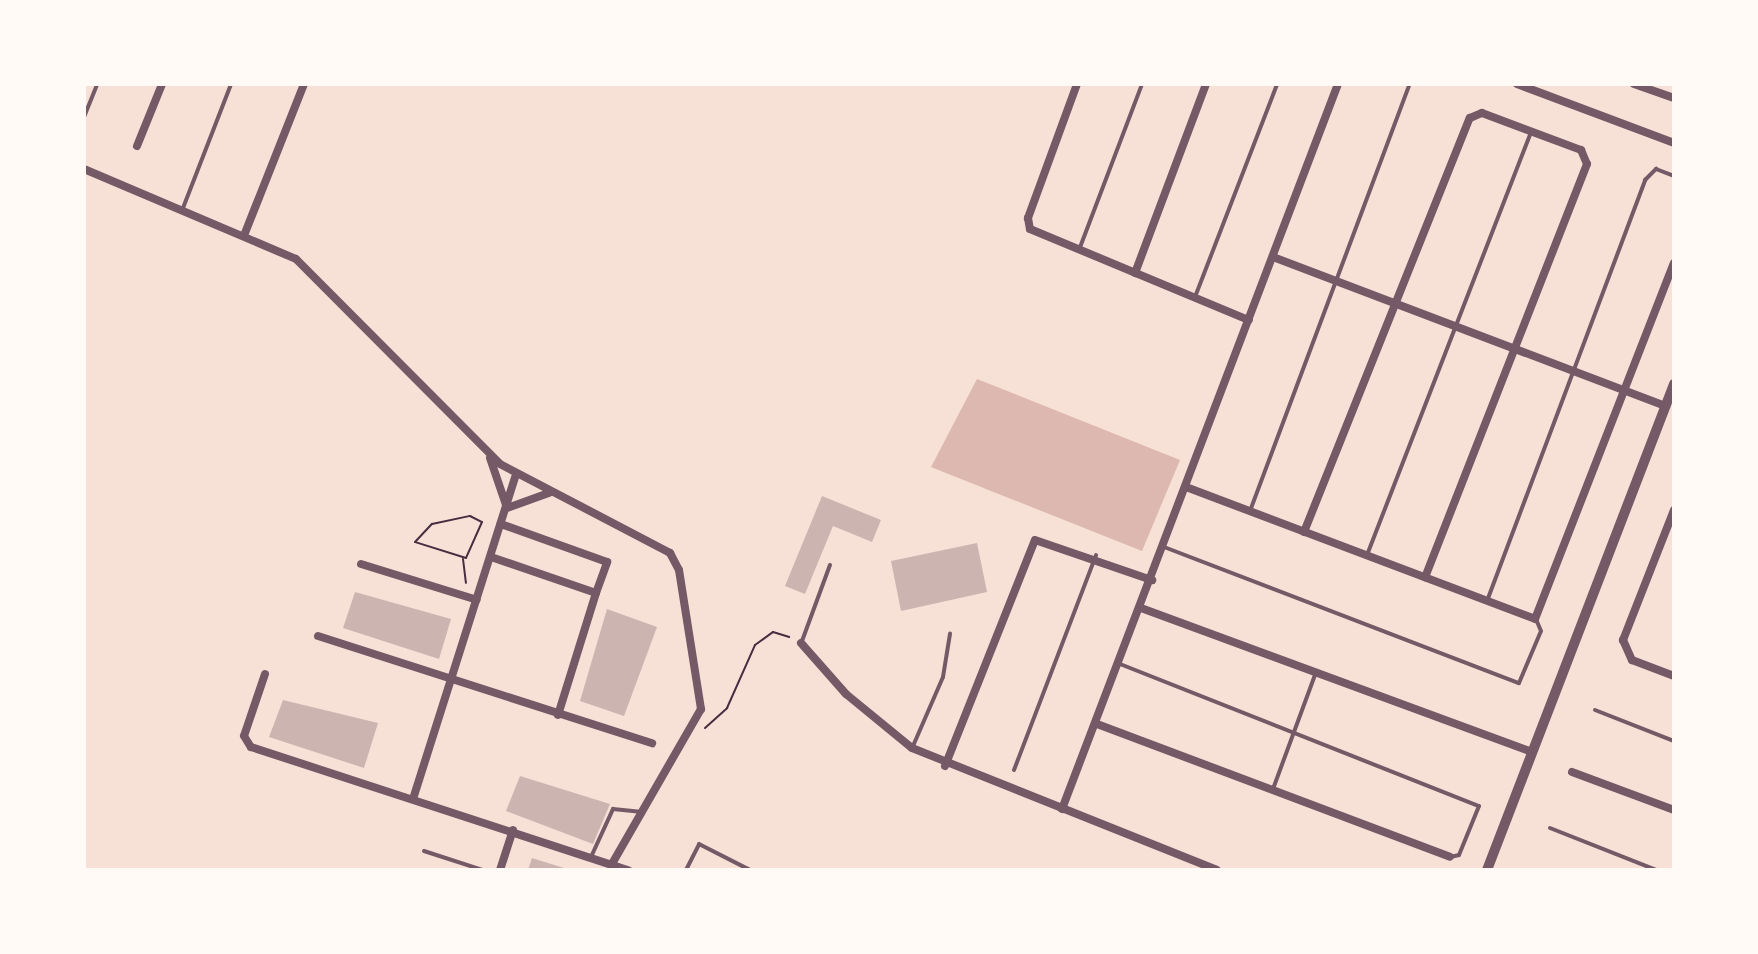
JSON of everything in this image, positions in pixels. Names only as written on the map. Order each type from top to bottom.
[{"type":"street","points":[[137,146],[162,84]]},
{"type":"street","points":[[245,233],[304,84]]},
{"type":"street","points":[[1077,84],[1027,222],[1079,250],[1249,320]]},
{"type":"street","points":[[1135,273],[1206,84]]},
{"type":"street","points":[[1062,809],[1152,580],[1338,84]]},
{"type":"street","points":[[1517,84],[1674,143]]},
{"type":"street","points":[[1554,96],[1557,84]]},
{"type":"street","points":[[1634,84],[1674,98]]},
{"type":"street","points":[[1304,532],[1394,303],[1476,114],[1532,132],[1588,160],[1518,350],[1425,577]]},
{"type":"street","points":[[84,169],[245,233],[315,273],[485,451],[516,475],[661,546],[676,560],[702,699],[696,726],[612,864]]},
{"type":"street","points":[[1273,257],[1665,406]]},
{"type":"street","points":[[1186,487],[1535,619],[1674,263]]},
{"type":"street","points":[[1487,870],[1674,384]]},
{"type":"street","points":[[485,451],[506,508]]},
{"type":"street","points":[[413,799],[516,475]]},
{"type":"street","points":[[506,508],[535,493],[556,494]]},
{"type":"street","points":[[1674,510],[1623,653],[1674,676]]},
{"type":"street","points":[[501,524],[607,562],[558,715]]},
{"type":"street","points":[[945,766],[1029,547],[1043,539],[1096,555],[1152,580]]},
{"type":"street","points":[[491,557],[596,593]]},
{"type":"street","points":[[361,564],[477,600]]},
{"type":"street","points":[[1141,608],[1532,752]]},
{"type":"street","points":[[318,636],[450,681],[652,743]]},
{"type":"street","points":[[801,643],[846,694],[912,748],[945,766],[1217,870]]},
{"type":"street","points":[[265,674],[247,744],[628,870]]},
{"type":"street","points":[[1097,724],[1450,857]]},
{"type":"street","points":[[1572,772],[1674,810]]},
{"type":"street","points":[[500,870],[513,830]]},
{"type":"lane","points":[[84,117],[97,84]]},
{"type":"lane","points":[[183,208],[231,84]]},
{"type":"lane","points":[[1079,250],[1142,84]]},
{"type":"lane","points":[[1195,297],[1277,84]]},
{"type":"lane","points":[[1250,511],[1339,282],[1410,84]]},
{"type":"lane","points":[[1367,555],[1532,132]]},
{"type":"lane","points":[[1487,601],[1645,180],[1656,169],[1674,176]]},
{"type":"lane","points":[[1164,547],[1519,683],[1541,631],[1535,619]]},
{"type":"lane","points":[[1014,770],[1096,555]]},
{"type":"lane","points":[[801,643],[830,565]]},
{"type":"lane","points":[[912,748],[943,677],[950,634]]},
{"type":"lane","points":[[1120,664],[1479,806],[1459,855],[1450,857]]},
{"type":"lane","points":[[1273,789],[1316,672]]},
{"type":"lane","points":[[1595,710],[1674,741]]},
{"type":"lane","points":[[591,857],[613,809],[645,814]]},
{"type":"lane","points":[[1550,828],[1656,870]]},
{"type":"lane","points":[[686,870],[697,844],[750,870]]},
{"type":"lane","points":[[424,851],[483,870]]},
{"type":"path","points":[[463,559],[425,551],[415,542],[420,530],[470,516],[482,522],[463,559],[466,582]]},
{"type":"path","points":[[696,726],[718,723],[748,655],[764,637],[783,633],[801,643]]},
{"type":"shaded area","points":[[977,379],[1180,460],[1142,551],[931,467]]},
{"type":"building","points":[[822,496],[881,520],[872,542],[833,526],[805,594],[785,586]]},
{"type":"building","points":[[977,543],[987,592],[901,611],[891,561]]},
{"type":"building","points":[[355,592],[451,619],[439,659],[343,628]]},
{"type":"building","points":[[607,609],[657,627],[624,716],[580,701]]},
{"type":"building","points":[[283,700],[378,723],[364,768],[269,737]]},
{"type":"building","points":[[520,776],[610,804],[593,844],[506,811]]},
{"type":"building","points":[[532,858],[567,869],[567,870],[528,870]]}]
